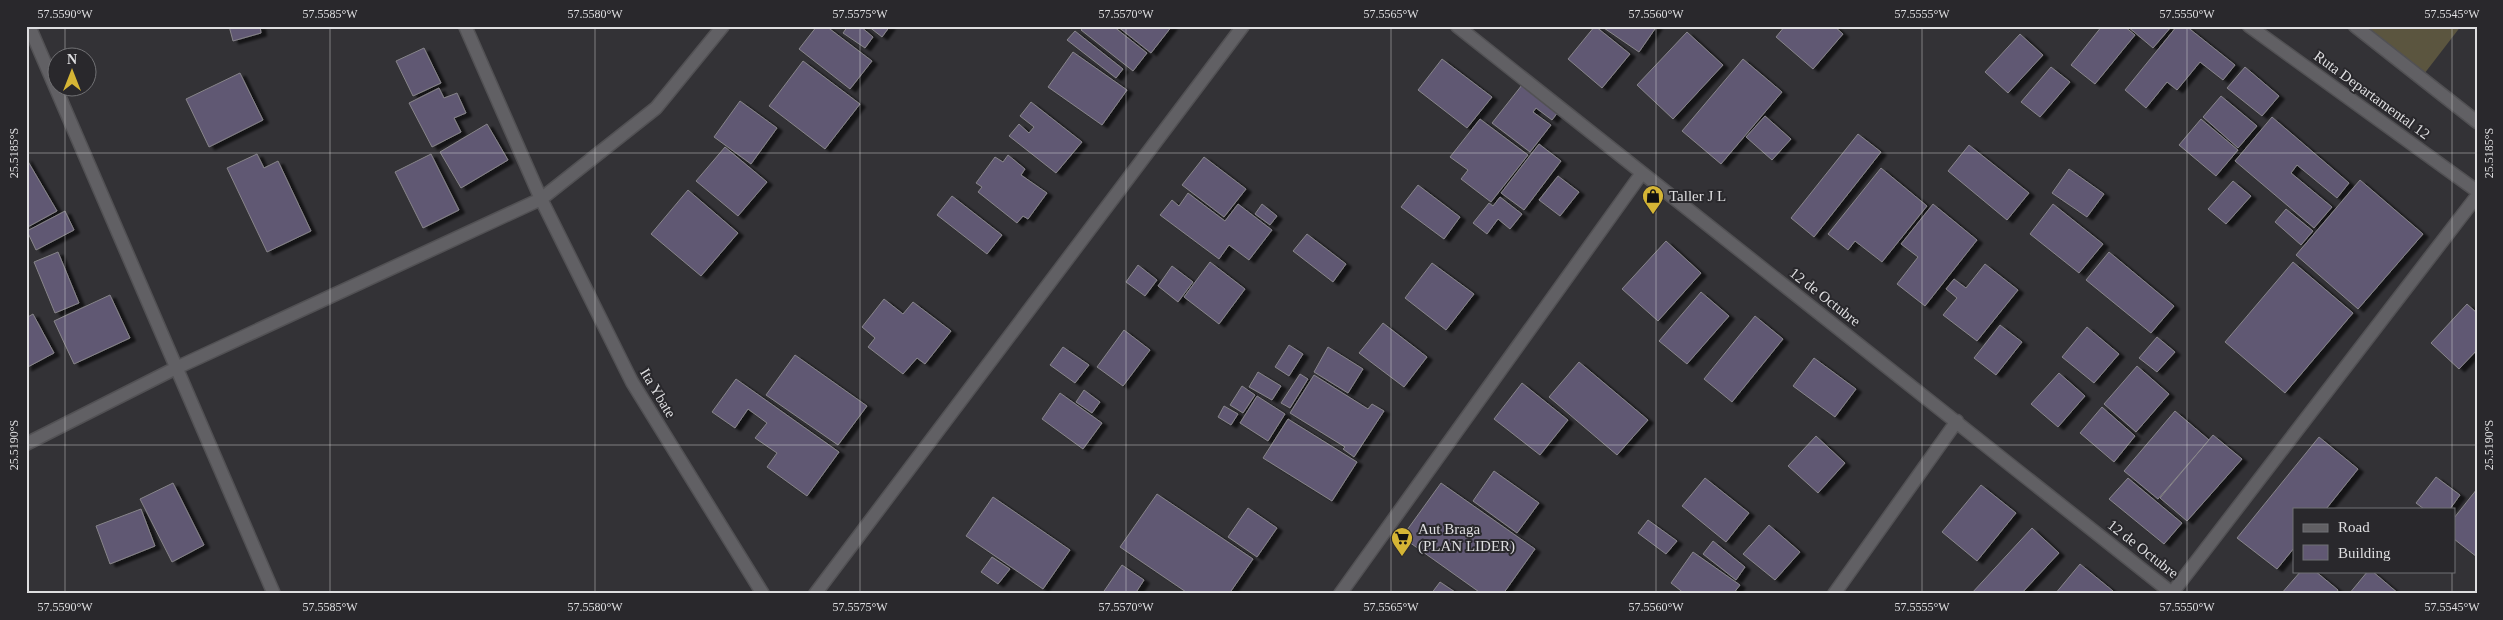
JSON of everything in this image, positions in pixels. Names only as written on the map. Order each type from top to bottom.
[{"type":"street","points":[[29,26],[274,594]]},
{"type":"street","name":"Ita Ybate","points":[[466,26],[541,199],[632,382],[763,594]]},
{"type":"street","points":[[26,444],[176,368],[541,199],[656,108],[723,26]]},
{"type":"street","points":[[815,594],[1244,26]]},
{"type":"street","name":"12 de Octubre","points":[[1457,26],[2173,593]]},
{"type":"street","name":"Ruta Departamental 12","points":[[2249,26],[2477,191]]},
{"type":"street","points":[[2355,26],[2477,122]]},
{"type":"street","points":[[1340,594],[1642,174]]},
{"type":"street","points":[[2173,593],[2477,196]]},
{"type":"street","points":[[1834,594],[1957,421]]},
{"type":"shaded area","points":[[2355,26],[2461,26],[2421,78]]},
{"type":"building","points":[[229,26],[260,26],[261,33],[233,41]]},
{"type":"building","points":[[817,26],[826,26],[872,61],[850,89],[799,49]]},
{"type":"building","points":[[848,26],[860,26],[873,37],[865,48],[843,33]]},
{"type":"building","points":[[868,26],[890,26],[882,37]]},
{"type":"building","points":[[1084,26],[1113,26],[1147,53],[1133,71],[1081,30]]},
{"type":"building","points":[[1117,26],[1172,26],[1151,53]]},
{"type":"building","points":[[1595,26],[1630,54],[1602,88],[1568,59]]},
{"type":"building","points":[[1605,26],[1657,26],[1639,52],[1604,28]]},
{"type":"building","points":[[1785,26],[1834,26],[1843,34],[1813,69],[1776,37]]},
{"type":"building","points":[[2102,26],[2124,26],[2135,35],[2095,84],[2071,65]]},
{"type":"building","points":[[2127,26],[2170,26],[2171,27],[2153,48]]},
{"type":"building","points":[[2177,26],[2186,26],[2235,65],[2223,80],[2200,62],[2177,90],[2167,82],[2146,108],[2125,90]]},
{"type":"building","points":[[1075,31],[1123,69],[1116,78],[1067,40]]},
{"type":"building","points":[[1687,32],[1723,65],[1673,119],[1637,85]]},
{"type":"building","points":[[2020,34],[2043,55],[2008,93],[1985,72]]},
{"type":"building","points":[[424,48],[441,83],[413,96],[396,61]]},
{"type":"building","points":[[1073,52],[1127,90],[1102,125],[1048,87]]},
{"type":"building","points":[[1442,59],[1492,97],[1467,128],[1418,90]]},
{"type":"building","points":[[1743,59],[1782,92],[1721,164],[1682,131]]},
{"type":"building","points":[[803,61],[860,104],[825,149],[769,106]]},
{"type":"building","points":[[2051,67],[2070,82],[2040,117],[2021,102]]},
{"type":"building","points":[[2245,67],[2279,96],[2262,116],[2227,88]]},
{"type":"building","points":[[240,73],[263,120],[209,147],[186,99]]},
{"type":"building","points":[[1522,85],[1558,112],[1552,120],[1536,108],[1533,112],[1551,125],[1530,152],[1492,123]]},
{"type":"building","points":[[439,88],[444,98],[457,93],[466,113],[454,118],[461,132],[432,147],[409,103]]},
{"type":"building","points":[[2221,96],[2257,126],[2238,148],[2203,117]]},
{"type":"building","points":[[740,101],[777,128],[751,164],[714,137]]},
{"type":"building","points":[[1031,102],[1082,142],[1056,173],[1009,136],[1019,124],[1029,133],[1034,127],[1020,116]]},
{"type":"building","points":[[1765,116],[1791,139],[1772,160],[1746,137]]},
{"type":"building","points":[[2272,117],[2349,183],[2337,198],[2297,165],[2291,173],[2332,207],[2314,228],[2235,161]]},
{"type":"building","points":[[1480,119],[1528,155],[1491,202],[1461,179],[1468,170],[1450,157]]},
{"type":"building","points":[[2201,119],[2238,150],[2216,176],[2179,145]]},
{"type":"building","points":[[487,124],[508,160],[461,188],[440,152]]},
{"type":"building","points":[[1858,134],[1881,152],[1814,237],[1791,218]]},
{"type":"building","points":[[1539,144],[1561,161],[1524,210],[1501,193]]},
{"type":"building","points":[[1969,145],[2029,193],[2007,220],[1948,171]]},
{"type":"building","points":[[725,147],[767,182],[738,216],[696,181]]},
{"type":"building","points":[[257,154],[264,168],[278,161],[311,231],[267,252],[227,168]]},
{"type":"building","points":[[431,154],[459,210],[423,228],[395,172]]},
{"type":"building","points":[[1008,155],[1025,169],[1021,175],[1047,193],[1028,219],[1023,216],[1017,223],[978,192],[982,187],[976,183],[995,157],[1003,162]]},
{"type":"building","points":[[1204,157],[1246,189],[1224,217],[1182,185]]},
{"type":"building","points":[[26,158],[57,211],[26,228]]},
{"type":"building","points":[[1881,168],[1927,206],[1882,262],[1855,241],[1848,250],[1828,234]]},
{"type":"building","points":[[2069,169],[2104,194],[2087,217],[2052,193]]},
{"type":"building","points":[[1558,176],[1579,192],[1560,216],[1539,200]]},
{"type":"building","points":[[2360,180],[2423,234],[2358,309],[2296,255]]},
{"type":"building","points":[[2233,181],[2251,196],[2226,224],[2208,209]]},
{"type":"building","points":[[1418,185],[1460,217],[1444,239],[1401,207]]},
{"type":"building","points":[[688,190],[738,233],[701,276],[651,234]]},
{"type":"building","points":[[1188,193],[1225,221],[1238,204],[1272,230],[1249,260],[1229,245],[1219,259],[1160,215],[1172,200],[1179,206]]},
{"type":"building","points":[[952,196],[1002,235],[987,254],[937,215]]},
{"type":"building","points":[[1500,197],[1522,214],[1510,229],[1498,219],[1487,234],[1473,223],[1489,203],[1493,206]]},
{"type":"building","points":[[1262,204],[1277,216],[1270,225],[1255,214]]},
{"type":"building","points":[[1933,204],[1977,240],[1925,306],[1897,284],[1918,257],[1901,244]]},
{"type":"building","points":[[2053,204],[2103,244],[2079,273],[2030,234]]},
{"type":"building","points":[[2286,209],[2313,231],[2301,245],[2275,222]]},
{"type":"building","points":[[65,211],[74,230],[36,250],[27,231]]},
{"type":"building","points":[[1307,234],[1346,264],[1333,282],[1293,251]]},
{"type":"building","points":[[1666,241],[1701,273],[1658,321],[1622,289]]},
{"type":"building","points":[[58,252],[79,303],[55,313],[34,262]]},
{"type":"building","points":[[2109,252],[2174,306],[2151,333],[2086,280]]},
{"type":"building","points":[[1210,262],[1245,289],[1219,324],[1184,297]]},
{"type":"building","points":[[2293,262],[2353,313],[2285,393],[2225,342]]},
{"type":"building","points":[[1432,263],[1474,294],[1446,330],[1405,298]]},
{"type":"building","points":[[1985,264],[2018,290],[1977,341],[1943,315],[1957,298],[1946,289],[1954,279],[1966,288]]},
{"type":"building","points":[[1138,265],[1157,280],[1145,296],[1126,282]]},
{"type":"building","points":[[1172,266],[1193,282],[1178,302],[1158,286]]},
{"type":"building","points":[[1701,292],[1729,316],[1687,364],[1659,341]]},
{"type":"building","points":[[110,295],[130,338],[74,364],[54,321]]},
{"type":"building","points":[[884,299],[903,314],[913,302],[951,331],[925,364],[917,358],[903,374],[868,347],[875,338],[862,327]]},
{"type":"building","points":[[2467,304],[2477,313],[2477,350],[2459,369],[2431,343]]},
{"type":"building","points":[[33,314],[54,353],[26,368],[26,318]]},
{"type":"building","points":[[1755,316],[1783,339],[1732,402],[1704,379]]},
{"type":"building","points":[[1383,323],[1427,357],[1404,387],[1359,353]]},
{"type":"building","points":[[2000,325],[2022,342],[1996,375],[1974,358]]},
{"type":"building","points":[[2087,327],[2119,354],[2094,383],[2062,357]]},
{"type":"building","points":[[1124,330],[1150,350],[1123,386],[1097,367]]},
{"type":"building","points":[[2157,337],[2175,352],[2157,372],[2139,358]]},
{"type":"building","points":[[1289,345],[1303,354],[1289,376],[1275,367]]},
{"type":"building","points":[[1063,347],[1089,365],[1075,383],[1050,365]]},
{"type":"building","points":[[1328,347],[1363,369],[1348,393],[1314,372]]},
{"type":"building","points":[[795,355],[867,406],[838,445],[766,395]]},
{"type":"building","points":[[1814,358],[1856,389],[1835,417],[1793,386]]},
{"type":"building","points":[[1579,362],[1648,420],[1617,455],[1549,397]]},
{"type":"building","points":[[2137,366],[2169,394],[2136,432],[2104,404]]},
{"type":"building","points":[[1258,372],[1281,386],[1272,400],[1249,387]]},
{"type":"building","points":[[2059,373],[2085,396],[2058,427],[2031,404]]},
{"type":"building","points":[[1300,374],[1308,379],[1290,408],[1281,403]]},
{"type":"building","points":[[1314,375],[1368,409],[1372,404],[1384,411],[1354,457],[1343,449],[1345,447],[1290,413]]},
{"type":"building","points":[[736,379],[839,452],[807,496],[767,467],[777,453],[755,438],[767,423],[748,409],[735,428],[712,412]]},
{"type":"building","points":[[1522,383],[1568,420],[1540,455],[1494,419]]},
{"type":"building","points":[[1242,386],[1255,395],[1243,413],[1230,405]]},
{"type":"building","points":[[1084,390],[1100,402],[1092,413],[1076,402]]},
{"type":"building","points":[[1060,393],[1102,423],[1083,449],[1042,419]]},
{"type":"building","points":[[1257,396],[1285,414],[1268,441],[1240,423]]},
{"type":"building","points":[[1224,406],[1238,414],[1231,425],[1218,417]]},
{"type":"building","points":[[2102,407],[2135,436],[2114,462],[2080,433]]},
{"type":"building","points":[[2175,411],[2209,440],[2158,499],[2124,471]]},
{"type":"building","points":[[1288,419],[1357,462],[1332,501],[1263,458]]},
{"type":"building","points":[[2213,435],[2242,459],[2187,521],[2160,498]]},
{"type":"building","points":[[1816,436],[1845,463],[1818,493],[1788,466]]},
{"type":"building","points":[[2319,437],[2358,469],[2327,508],[2293,508],[2293,549],[2277,569],[2237,538]]},
{"type":"building","points":[[1494,471],[1539,503],[1517,533],[1473,501]]},
{"type":"building","points":[[2436,477],[2460,495],[2451,508],[2423,508],[2416,503]]},
{"type":"building","points":[[1705,478],[1749,513],[1726,542],[1682,506]]},
{"type":"building","points":[[2128,478],[2182,523],[2164,544],[2109,499]]},
{"type":"building","points":[[173,483],[204,545],[172,562],[140,499]]},
{"type":"building","points":[[1441,483],[1535,549],[1503,594],[1482,594],[1402,537]]},
{"type":"building","points":[[1981,485],[2016,513],[1977,561],[1942,532]]},
{"type":"building","points":[[2477,489],[2477,557],[2456,541],[2456,515]]},
{"type":"building","points":[[1157,494],[1253,559],[1229,594],[1189,594],[1120,547]]},
{"type":"building","points":[[993,497],[1070,550],[1043,589],[966,536]]},
{"type":"building","points":[[1248,508],[1277,528],[1257,557],[1228,537]]},
{"type":"building","points":[[141,509],[155,546],[110,564],[96,526]]},
{"type":"building","points":[[1648,520],[1677,541],[1666,554],[1638,533]]},
{"type":"building","points":[[1769,525],[1800,552],[1775,580],[1743,554]]},
{"type":"building","points":[[2032,528],[2059,553],[2021,594],[1971,594]]},
{"type":"building","points":[[1713,541],[1745,567],[1736,580],[1703,554]]},
{"type":"building","points":[[1693,552],[1740,585],[1733,594],[1685,594],[1671,583]]},
{"type":"building","points":[[992,557],[1010,569],[998,584],[981,572]]},
{"type":"building","points":[[2080,564],[2113,591],[2110,594],[2055,594]]},
{"type":"building","points":[[1122,565],[1144,580],[1135,594],[1102,594]]},
{"type":"building","points":[[2300,572],[2316,572],[2338,590],[2335,594],[2281,594]]},
{"type":"building","points":[[2367,572],[2373,572],[2399,594],[2349,594]]},
{"type":"building","points":[[1440,582],[1458,594],[1431,594]]},
{"type":"place","name":"Taller J L","points":[[1653,215]]},
{"type":"place","name":"Aut Braga (PLAN LIDER)","points":[[1402,557]]}]
